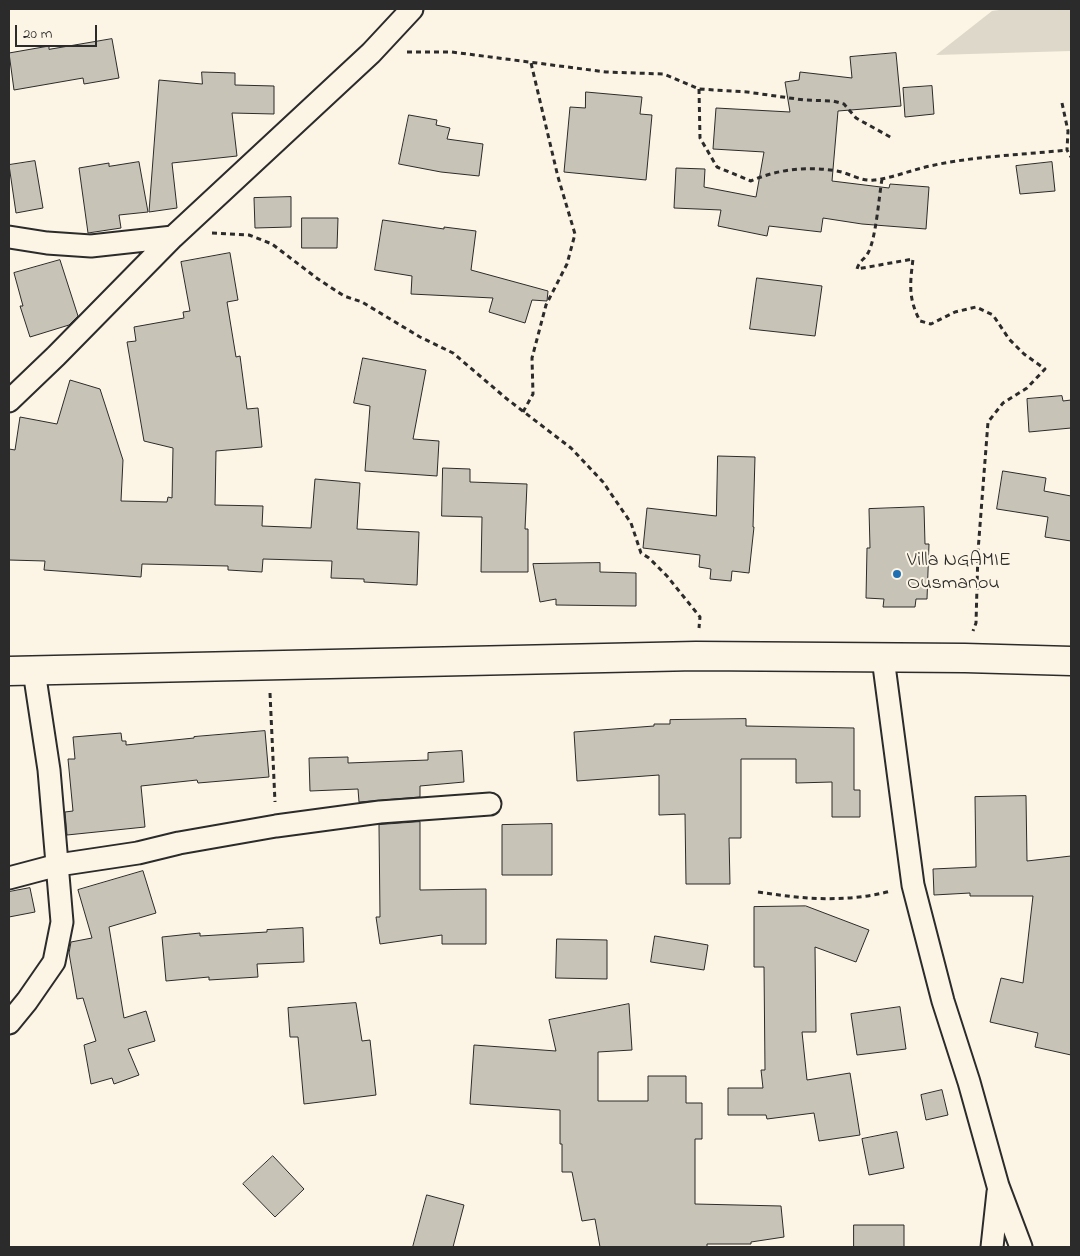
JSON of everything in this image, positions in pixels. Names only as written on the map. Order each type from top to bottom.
[{"type":"main road","points":[[21,671],[696,656],[965,658],[1071,661]]},
{"type":"street","points":[[9,401],[173,238],[371,52],[412,9]]},
{"type":"street","points":[[9,237],[47,243],[91,246],[173,238]]},
{"type":"street","points":[[883,658],[913,885],[942,1001],[972,1091],[998,1186],[1021,1247]]},
{"type":"street","points":[[9,1023],[54,962],[62,922],[50,770],[21,671]]},
{"type":"street","points":[[9,878],[58,866],[138,853],[179,843],[276,826],[380,812],[490,804]]},
{"type":"street","points":[[992,1247],[998,1186]]},
{"type":"path","points":[[371,52],[452,52],[606,72],[664,74],[699,90],[747,92],[804,100],[833,101],[844,104],[856,118],[892,138]]},
{"type":"path","points":[[523,412],[533,394],[532,358],[546,305],[567,264],[575,234],[558,177],[531,63]]},
{"type":"path","points":[[699,90],[700,138],[718,167],[751,181],[770,172],[795,169],[837,171],[871,181],[930,166],[971,159],[1067,150]]},
{"type":"path","points":[[1062,103],[1068,131],[1067,150],[1071,158]]},
{"type":"path","points":[[882,179],[874,233],[868,253],[858,264],[857,269],[913,259],[910,284],[912,305],[920,321],[931,324],[955,312],[976,307],[993,315],[1009,339],[1024,354],[1045,369],[1027,388],[1002,404],[988,422],[978,551],[976,623],[965,658]]},
{"type":"path","points":[[173,238],[210,233],[249,234],[272,244],[344,296],[362,302],[420,337],[453,353],[523,412],[570,448],[603,482],[631,523],[641,553],[649,558],[667,576],[700,617],[696,656]]},
{"type":"path","points":[[269,665],[276,826]]},
{"type":"path","points":[[758,892],[799,899],[845,900],[882,894],[913,885]]},
{"type":"shaded area","points":[[1006,9],[1071,9],[1071,51],[936,55],[992,11]]},
{"type":"building","points":[[112,39],[119,78],[84,84],[83,78],[14,90],[9,53],[49,46],[49,49]]},
{"type":"building","points":[[896,53],[901,106],[838,111],[832,181],[889,188],[890,184],[929,187],[926,229],[862,224],[823,218],[821,232],[769,226],[767,236],[718,226],[721,210],[674,208],[676,168],[705,169],[704,187],[756,197],[764,152],[713,149],[716,108],[790,112],[785,82],[799,80],[800,72],[852,78],[850,57]]},
{"type":"building","points":[[202,72],[235,73],[235,85],[274,86],[274,114],[232,113],[237,156],[172,163],[177,208],[149,212],[159,80],[202,84]]},
{"type":"building","points":[[932,86],[934,114],[905,117],[903,88]]},
{"type":"building","points":[[586,92],[642,97],[640,114],[652,115],[646,180],[564,172],[570,107],[585,108]]},
{"type":"building","points":[[409,115],[437,120],[436,125],[450,128],[447,139],[483,144],[479,176],[441,172],[399,164]]},
{"type":"building","points":[[35,161],[43,208],[16,213],[9,165]]},
{"type":"building","points":[[139,162],[148,212],[119,215],[121,228],[88,233],[79,168],[109,163],[109,166]]},
{"type":"building","points":[[1052,162],[1055,191],[1020,194],[1016,166]]},
{"type":"building","points":[[291,197],[291,227],[255,228],[254,198]]},
{"type":"building","points":[[302,218],[338,218],[337,248],[302,248]]},
{"type":"building","points":[[383,220],[444,229],[444,227],[476,231],[471,270],[548,291],[547,301],[532,300],[525,323],[489,312],[493,298],[411,294],[412,276],[375,270]]},
{"type":"building","points":[[230,253],[238,300],[227,302],[236,357],[240,356],[247,409],[258,408],[262,447],[216,451],[215,505],[263,506],[262,526],[311,528],[315,479],[360,483],[357,529],[419,532],[417,585],[364,582],[364,579],[331,578],[332,561],[263,559],[262,572],[228,570],[228,566],[142,564],[141,577],[44,570],[45,561],[9,560],[9,449],[15,450],[20,417],[57,424],[70,380],[100,389],[123,460],[121,501],[167,502],[168,497],[172,498],[173,448],[144,441],[127,342],[136,341],[134,327],[184,318],[183,312],[190,311],[181,262]]},
{"type":"building","points":[[60,260],[78,316],[69,325],[30,337],[20,306],[23,306],[14,273]]},
{"type":"building","points":[[757,278],[822,286],[815,336],[750,329]]},
{"type":"building","points":[[363,358],[426,370],[413,439],[439,441],[437,476],[365,471],[370,406],[354,403]]},
{"type":"building","points":[[1062,396],[1063,401],[1071,400],[1071,428],[1029,432],[1027,399]]},
{"type":"building","points":[[718,456],[755,457],[754,527],[749,573],[732,571],[731,581],[710,579],[711,569],[699,567],[700,555],[643,548],[647,508],[716,516]]},
{"type":"building","points":[[443,468],[470,469],[470,482],[527,484],[525,529],[528,529],[528,572],[481,572],[482,517],[442,516]]},
{"type":"building","points":[[1003,471],[1046,478],[1044,491],[1071,496],[1071,541],[1045,537],[1048,517],[997,509]]},
{"type":"building","name":"Villa NGAMIE Ousmanou","points":[[924,507],[925,544],[929,544],[927,599],[916,599],[915,607],[883,607],[884,599],[866,598],[867,548],[870,548],[869,509]]},
{"type":"building","points":[[600,563],[600,572],[636,573],[636,606],[556,605],[556,599],[540,602],[533,564]]},
{"type":"building","points":[[746,719],[746,726],[854,728],[854,790],[860,790],[860,817],[832,817],[832,782],[796,783],[796,759],[741,759],[741,838],[729,838],[730,884],[686,884],[685,814],[659,815],[659,775],[577,781],[574,732],[670,724],[670,720]]},
{"type":"building","points":[[265,731],[269,777],[198,783],[197,780],[141,786],[145,827],[67,835],[65,812],[73,811],[68,759],[75,759],[73,737],[121,733],[122,741],[126,741],[126,745]]},
{"type":"building","points":[[462,751],[464,782],[420,786],[420,797],[359,802],[358,789],[310,791],[309,758],[348,757],[348,763],[428,760],[428,753]]},
{"type":"building","points":[[1026,796],[1027,861],[1071,856],[1071,1055],[1035,1047],[1038,1033],[990,1022],[1001,978],[1023,983],[1033,896],[970,896],[970,893],[934,895],[933,869],[976,867],[975,797]]},
{"type":"building","points":[[420,822],[420,890],[486,889],[486,944],[442,944],[442,935],[380,944],[376,917],[380,917],[379,825]]},
{"type":"building","points":[[552,824],[552,875],[502,875],[502,825]]},
{"type":"building","points":[[143,871],[156,913],[109,927],[124,1018],[146,1011],[155,1041],[128,1049],[139,1075],[114,1084],[112,1078],[91,1084],[84,1045],[96,1041],[83,998],[77,999],[69,953],[71,942],[92,938],[78,890]]},
{"type":"building","points":[[30,888],[35,912],[9,917],[9,892]]},
{"type":"building","points":[[806,906],[869,930],[856,962],[815,947],[816,1032],[802,1032],[807,1080],[850,1073],[860,1135],[819,1141],[814,1113],[767,1119],[766,1115],[728,1115],[728,1088],[763,1088],[761,1070],[765,1070],[764,967],[754,967],[754,907]]},
{"type":"building","points":[[303,928],[304,962],[257,964],[258,977],[209,980],[209,977],[166,981],[162,937],[200,933],[200,936],[267,932],[267,930]]},
{"type":"building","points":[[655,936],[708,945],[704,970],[651,962]]},
{"type":"building","points":[[557,939],[607,940],[607,979],[556,978]]},
{"type":"building","points":[[356,1003],[362,1041],[370,1040],[376,1095],[304,1104],[298,1037],[290,1037],[288,1008]]},
{"type":"building","points":[[629,1004],[632,1050],[598,1052],[598,1101],[648,1101],[648,1076],[686,1076],[686,1103],[702,1103],[702,1139],[695,1139],[695,1204],[781,1206],[784,1237],[751,1242],[751,1244],[707,1244],[707,1247],[600,1247],[595,1219],[582,1221],[572,1172],[562,1172],[560,1110],[470,1104],[474,1045],[556,1051],[549,1020]]},
{"type":"building","points":[[900,1007],[906,1049],[857,1055],[851,1014]]},
{"type":"building","points":[[942,1090],[948,1115],[926,1120],[921,1095]]},
{"type":"building","points":[[897,1132],[904,1168],[869,1175],[862,1139]]},
{"type":"building","points":[[273,1156],[304,1189],[275,1217],[243,1184]]},
{"type":"building","points":[[427,1195],[464,1205],[453,1247],[413,1247]]},
{"type":"building","points":[[854,1225],[904,1225],[904,1247],[854,1247]]},
{"type":"place","name":"Villa NGAMIE Ousmanou","points":[[897,574]]}]
